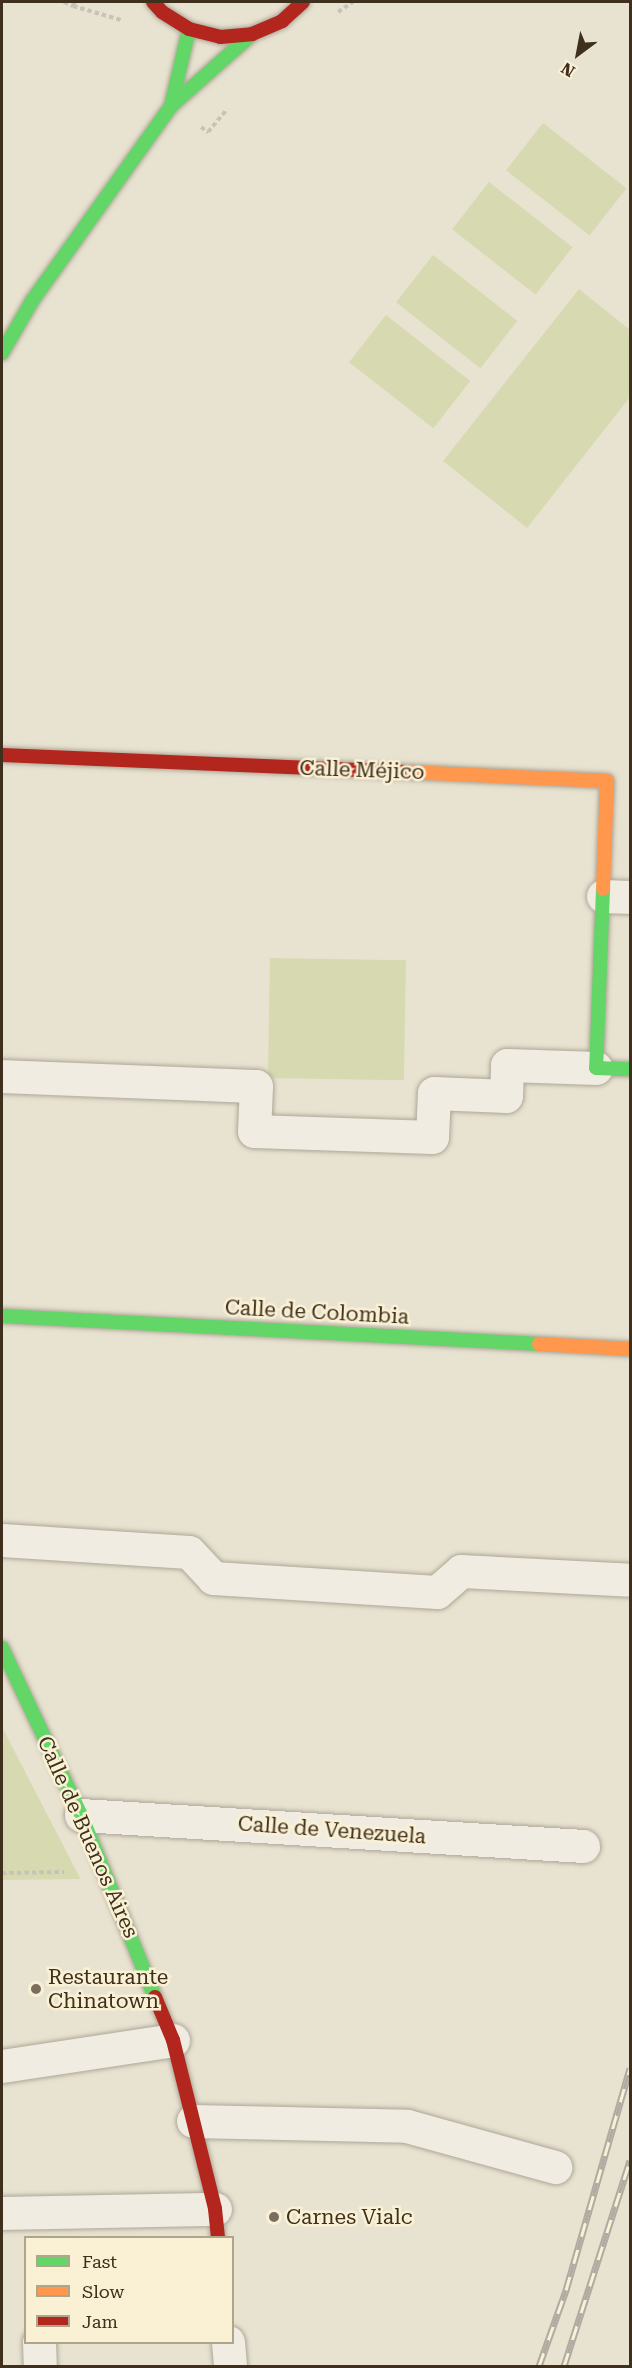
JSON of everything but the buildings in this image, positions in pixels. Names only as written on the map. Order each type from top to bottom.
[{"type":"street","points":[[153,2],[162,12],[189,29],[220,37],[252,34],[282,21],[303,2]]},
{"type":"street","points":[[171,106],[189,29]]},
{"type":"street","points":[[2,353],[32,301],[171,106],[252,34]]},
{"type":"street","name":"Calle Méjico","points":[[2,755],[607,781],[617,897],[596,1068]]},
{"type":"street","points":[[2,1076],[256,1086],[254,1131],[432,1137],[434,1093],[506,1096],[507,1065],[630,1069]]},
{"type":"street","name":"Calle de Colombia","points":[[2,1316],[630,1349]]},
{"type":"street","points":[[2,1540],[189,1552],[213,1578],[437,1592],[461,1571],[630,1580]]},
{"type":"street","name":"Calle de Buenos Aires","points":[[2,1648],[81,1815],[173,2040],[216,2223]]},
{"type":"street","name":"Calle de Venezuela","points":[[81,1815],[584,1846]]},
{"type":"street","points":[[2,2066],[173,2040]]},
{"type":"street","points":[[193,2121],[407,2126],[555,2167]]},
{"type":"street","points":[[2,2213],[216,2223]]},
{"type":"street","points":[[39,2344],[39,2367]]},
{"type":"street","points":[[228,2344],[230,2367]]},
{"type":"path","points":[[64,2],[73,6],[75,2]]},
{"type":"path","points":[[2,1873],[105,1872]]},
{"type":"green space","points":[[543,123],[627,188],[590,236],[506,170]]},
{"type":"green space","points":[[489,182],[573,247],[536,295],[452,229]]},
{"type":"green space","points":[[433,255],[517,321],[480,368],[396,302]]},
{"type":"green space","points":[[579,289],[630,330],[630,397],[527,528],[443,461]]},
{"type":"green space","points":[[386,315],[470,381],[433,428],[349,362]]},
{"type":"green space","points":[[270,958],[406,960],[404,1080],[268,1078]]},
{"type":"green space","points":[[2,1727],[80,1878],[80,1879],[2,1880]]},
{"type":"railway","points":[[539,2366],[566,2290],[630,2068]]},
{"type":"railway","points":[[564,2366],[630,2160]]},
{"type":"traffic: fast","points":[[171,106],[189,29]]},
{"type":"traffic: fast","points":[[2,353],[32,301],[171,106],[252,34]]},
{"type":"traffic: fast","points":[[603,889],[596,1068],[630,1069]]},
{"type":"traffic: fast","points":[[2,1316],[539,1344]]},
{"type":"traffic: fast","points":[[2,1648],[81,1815],[155,1997]]},
{"type":"traffic: slow","points":[[407,772],[607,781],[603,889]]},
{"type":"traffic: slow","points":[[539,1344],[630,1349]]},
{"type":"traffic: jam","points":[[153,2],[162,12],[189,29],[220,37],[252,34],[282,21],[303,2]]},
{"type":"traffic: jam","points":[[2,755],[407,772]]},
{"type":"traffic: jam","points":[[155,1997],[173,2040],[215,2209],[218,2236]]},
{"type":"place","name":"Restaurante Chinatown","points":[[36,1989]]},
{"type":"place","name":"Carnes Vialc","points":[[274,2217]]}]
